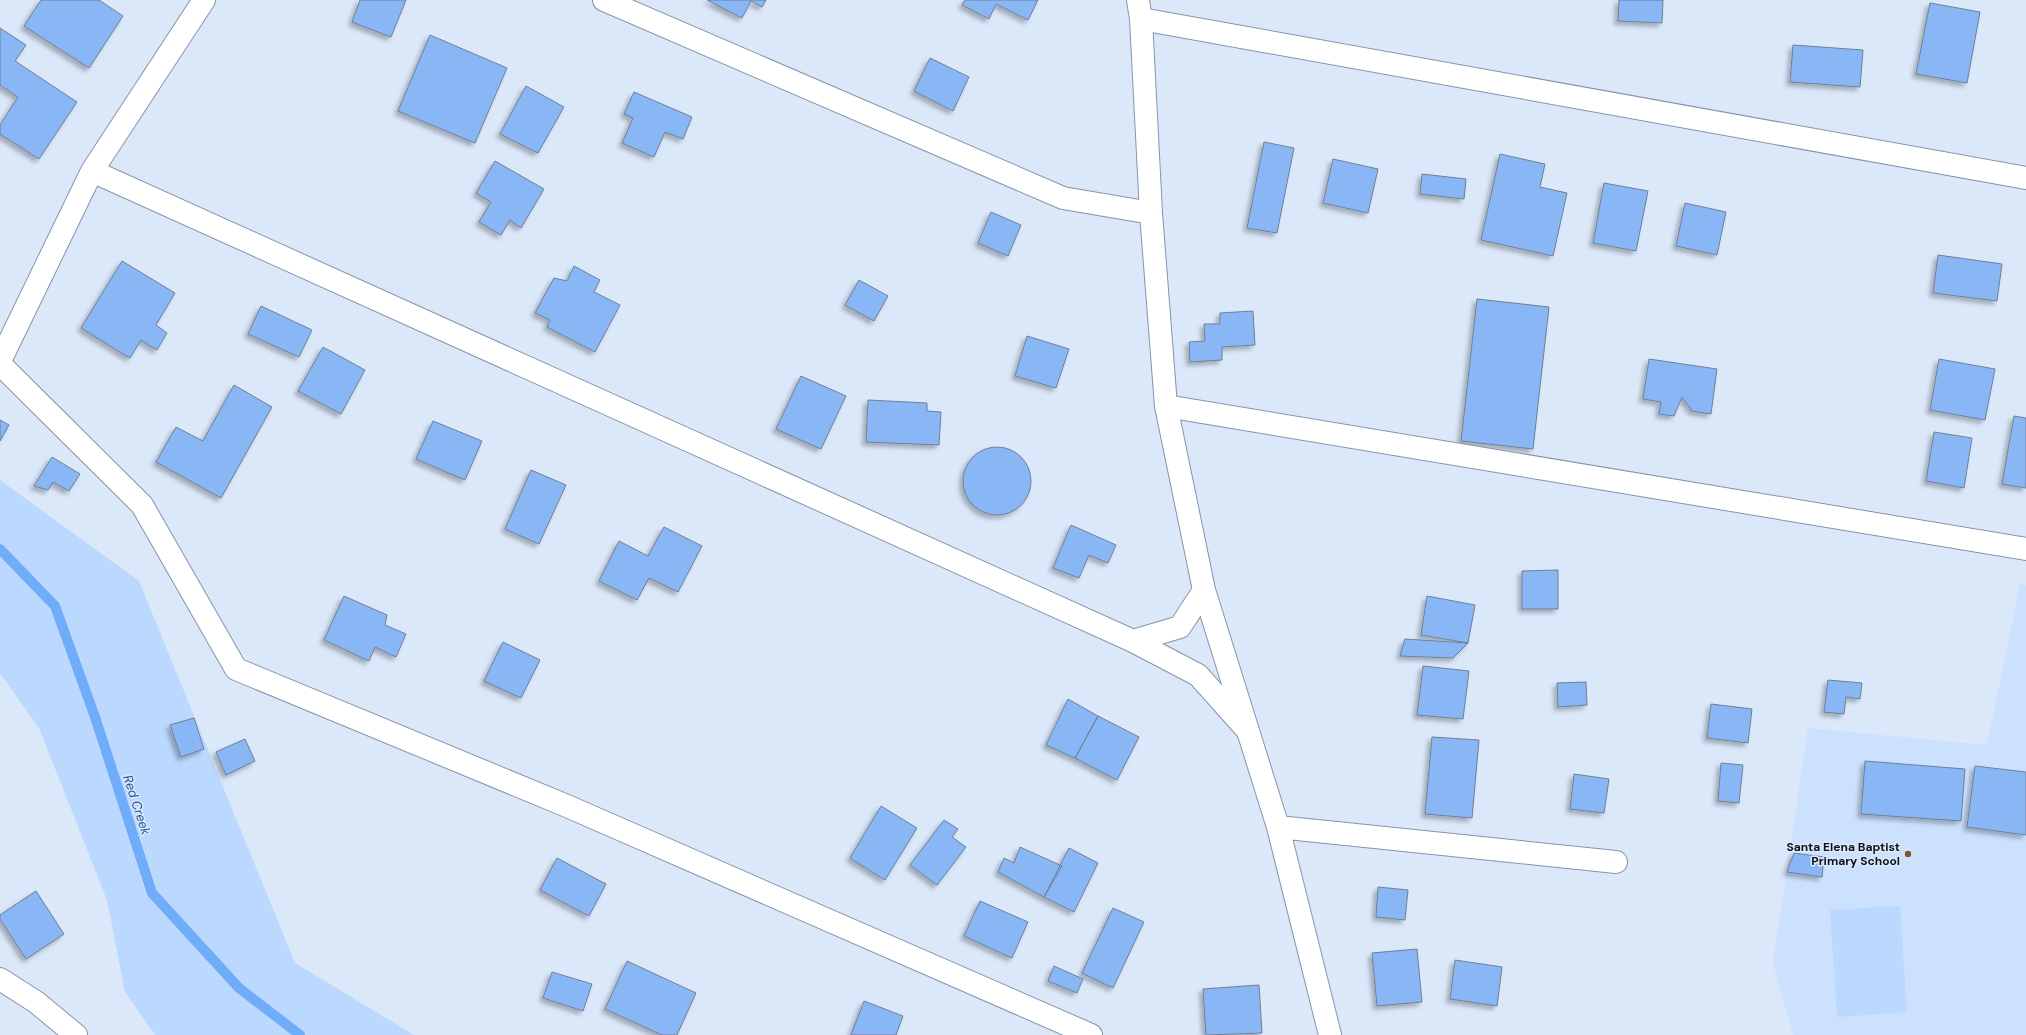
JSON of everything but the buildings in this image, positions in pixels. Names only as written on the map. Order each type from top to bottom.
[{"type":"street","points":[[204,0],[92,171],[0,362],[142,505],[236,669],[567,806],[1091,1035]]},
{"type":"street","points":[[604,0],[1063,198],[1151,213]]},
{"type":"street","points":[[1330,1035],[1278,827],[1204,590],[1166,406],[1151,213],[1140,10],[2026,178]]},
{"type":"street","points":[[92,171],[1133,641],[1198,675],[1248,731]]},
{"type":"street","points":[[1166,406],[2026,549]]},
{"type":"street","points":[[1133,641],[1180,627],[1204,590]]},
{"type":"street","points":[[1278,827],[1616,862]]},
{"type":"street","points":[[0,979],[36,1002],[76,1035]]},
{"type":"shaded area","points":[[0,480],[139,581],[295,963],[414,1035],[155,1035],[125,992],[107,900],[39,728],[0,673]]},
{"type":"shaded area","name":"Santa Elena Baptist Primary School","points":[[2020,584],[2026,585],[2026,1035],[1793,1035],[1773,963],[1808,728],[1987,745]]},
{"type":"shaded area","points":[[1900,906],[1907,1012],[1837,1017],[1830,910]]},
{"type":"waterway","name":"Red Creek","points":[[0,549],[55,606],[95,717],[152,893],[239,988],[300,1035]]},
{"type":"place","name":"Santa Elena Baptist Primary School","points":[[1908,854]]}]
